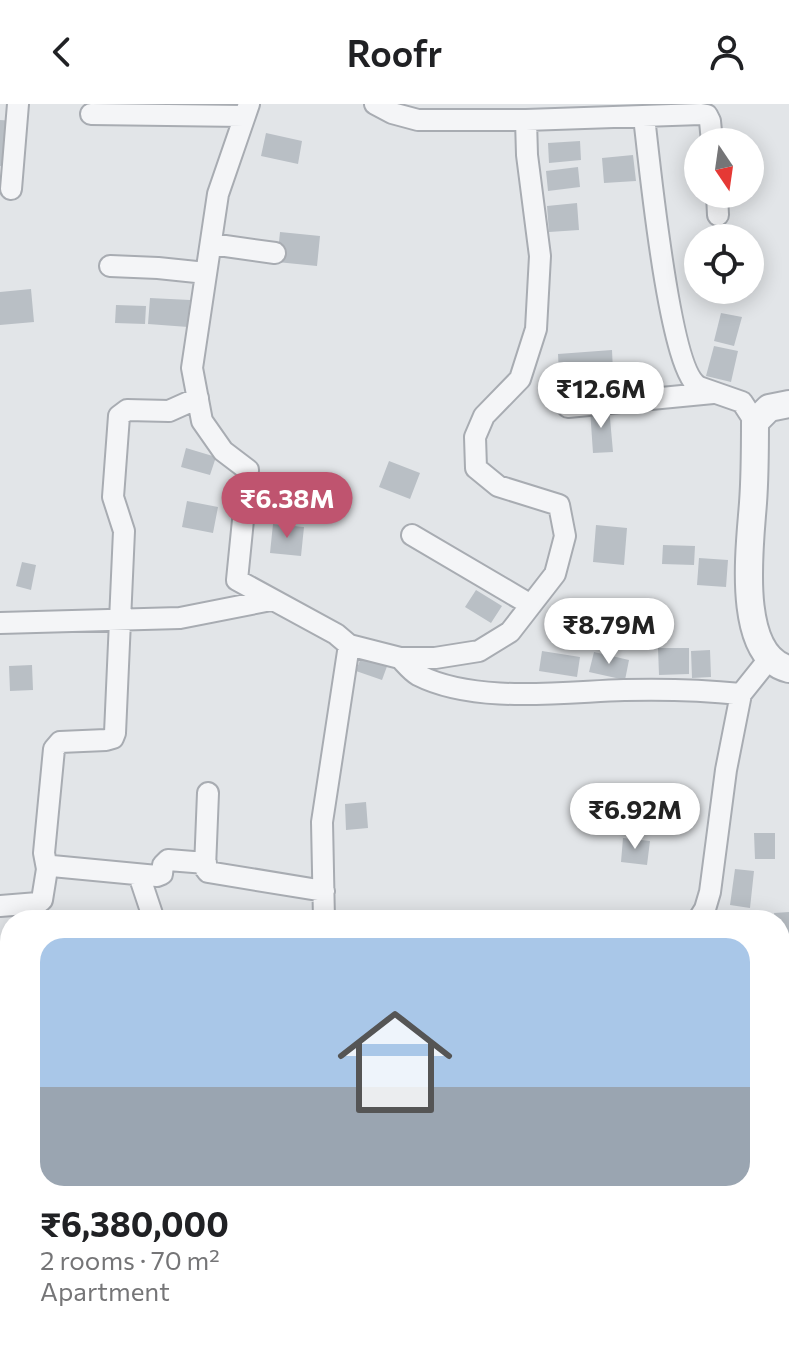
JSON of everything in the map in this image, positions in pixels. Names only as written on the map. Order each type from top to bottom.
[{"type":"street","points":[[11,189],[18,104]]},
{"type":"street","points":[[375,104],[392,113],[418,120],[526,120],[631,113],[707,115],[711,128]]},
{"type":"street","points":[[91,114],[246,110],[218,194],[192,368],[202,421],[223,451],[248,470],[237,580],[336,634],[349,645],[400,658],[435,658],[479,651],[510,632],[555,574],[565,536],[559,505],[498,486],[476,468],[475,437],[484,416],[520,379],[536,329],[540,256],[527,155],[526,120]]},
{"type":"street","points":[[631,113],[681,353],[693,383],[742,402],[755,422],[748,562],[753,619],[758,639],[779,664],[741,694],[726,770],[710,892],[703,910]]},
{"type":"street","points":[[718,208],[718,215]]},
{"type":"street","points":[[211,244],[275,253]]},
{"type":"street","points":[[110,266],[206,273]]},
{"type":"street","points":[[568,407],[717,393]]},
{"type":"street","points":[[0,906],[38,903],[42,900],[56,745],[60,742],[106,740],[113,738],[115,733],[124,531],[113,497],[119,416],[127,410],[169,411],[198,398]]},
{"type":"street","points":[[755,422],[769,408],[789,404]]},
{"type":"street","points":[[412,535],[531,605]]},
{"type":"street","points":[[0,623],[180,618],[271,600]]},
{"type":"street","points":[[324,910],[322,822],[349,645]]},
{"type":"street","points":[[400,658],[415,674],[471,689],[552,695],[622,690],[700,690],[741,694]]},
{"type":"street","points":[[208,793],[205,868],[210,874],[324,891]]},
{"type":"street","points":[[47,869],[52,866],[159,876],[168,860],[206,863]]},
{"type":"street","points":[[139,875],[151,910]]},
{"type":"building","points":[[0,120],[15,121],[10,167],[0,166]]},
{"type":"building","points":[[266,133],[302,141],[298,164],[261,156]]},
{"type":"building","points":[[580,141],[581,160],[549,163],[548,143]]},
{"type":"building","points":[[633,155],[636,181],[604,183],[602,158]]},
{"type":"building","points":[[578,167],[580,187],[548,191],[546,171]]},
{"type":"building","points":[[577,203],[579,230],[549,232],[547,206]]},
{"type":"building","points":[[280,232],[320,236],[317,266],[277,262]]},
{"type":"building","points":[[31,289],[34,322],[0,325],[0,292]]},
{"type":"building","points":[[150,298],[190,300],[188,327],[148,324]]},
{"type":"building","points":[[116,305],[146,306],[145,324],[115,323]]},
{"type":"building","points":[[721,313],[742,317],[734,346],[714,341]]},
{"type":"building","points":[[714,346],[738,351],[731,382],[706,376]]},
{"type":"building","points":[[612,350],[613,372],[559,375],[558,354]]},
{"type":"building","points":[[609,407],[613,452],[593,453],[590,409]]},
{"type":"building","points":[[186,448],[216,457],[210,475],[181,467]]},
{"type":"building","points":[[389,461],[420,473],[410,499],[379,487]]},
{"type":"building","points":[[276,489],[305,490],[304,518],[275,517]]},
{"type":"building","points":[[187,501],[218,507],[213,533],[182,527]]},
{"type":"building","points":[[273,524],[304,527],[301,556],[270,553]]},
{"type":"building","points":[[596,525],[627,528],[624,565],[593,562]]},
{"type":"building","points":[[663,545],[695,546],[694,565],[662,564]]},
{"type":"building","points":[[699,558],[728,560],[726,587],[697,585]]},
{"type":"building","points":[[22,562],[36,565],[31,590],[16,586]]},
{"type":"building","points":[[476,590],[502,606],[491,623],[465,607]]},
{"type":"building","points":[[658,648],[689,648],[689,674],[659,675]]},
{"type":"building","points":[[710,650],[711,677],[692,678],[691,651]]},
{"type":"building","points":[[542,651],[580,657],[577,677],[539,671]]},
{"type":"building","points":[[363,652],[389,661],[382,680],[356,671]]},
{"type":"building","points":[[594,652],[629,660],[625,680],[589,672]]},
{"type":"building","points":[[32,665],[33,690],[10,691],[9,666]]},
{"type":"building","points":[[366,802],[368,828],[346,830],[345,804]]},
{"type":"building","points":[[754,833],[775,833],[775,859],[755,859]]},
{"type":"building","points":[[623,838],[650,841],[647,865],[621,862]]},
{"type":"building","points":[[735,869],[754,871],[750,908],[730,905]]}]
